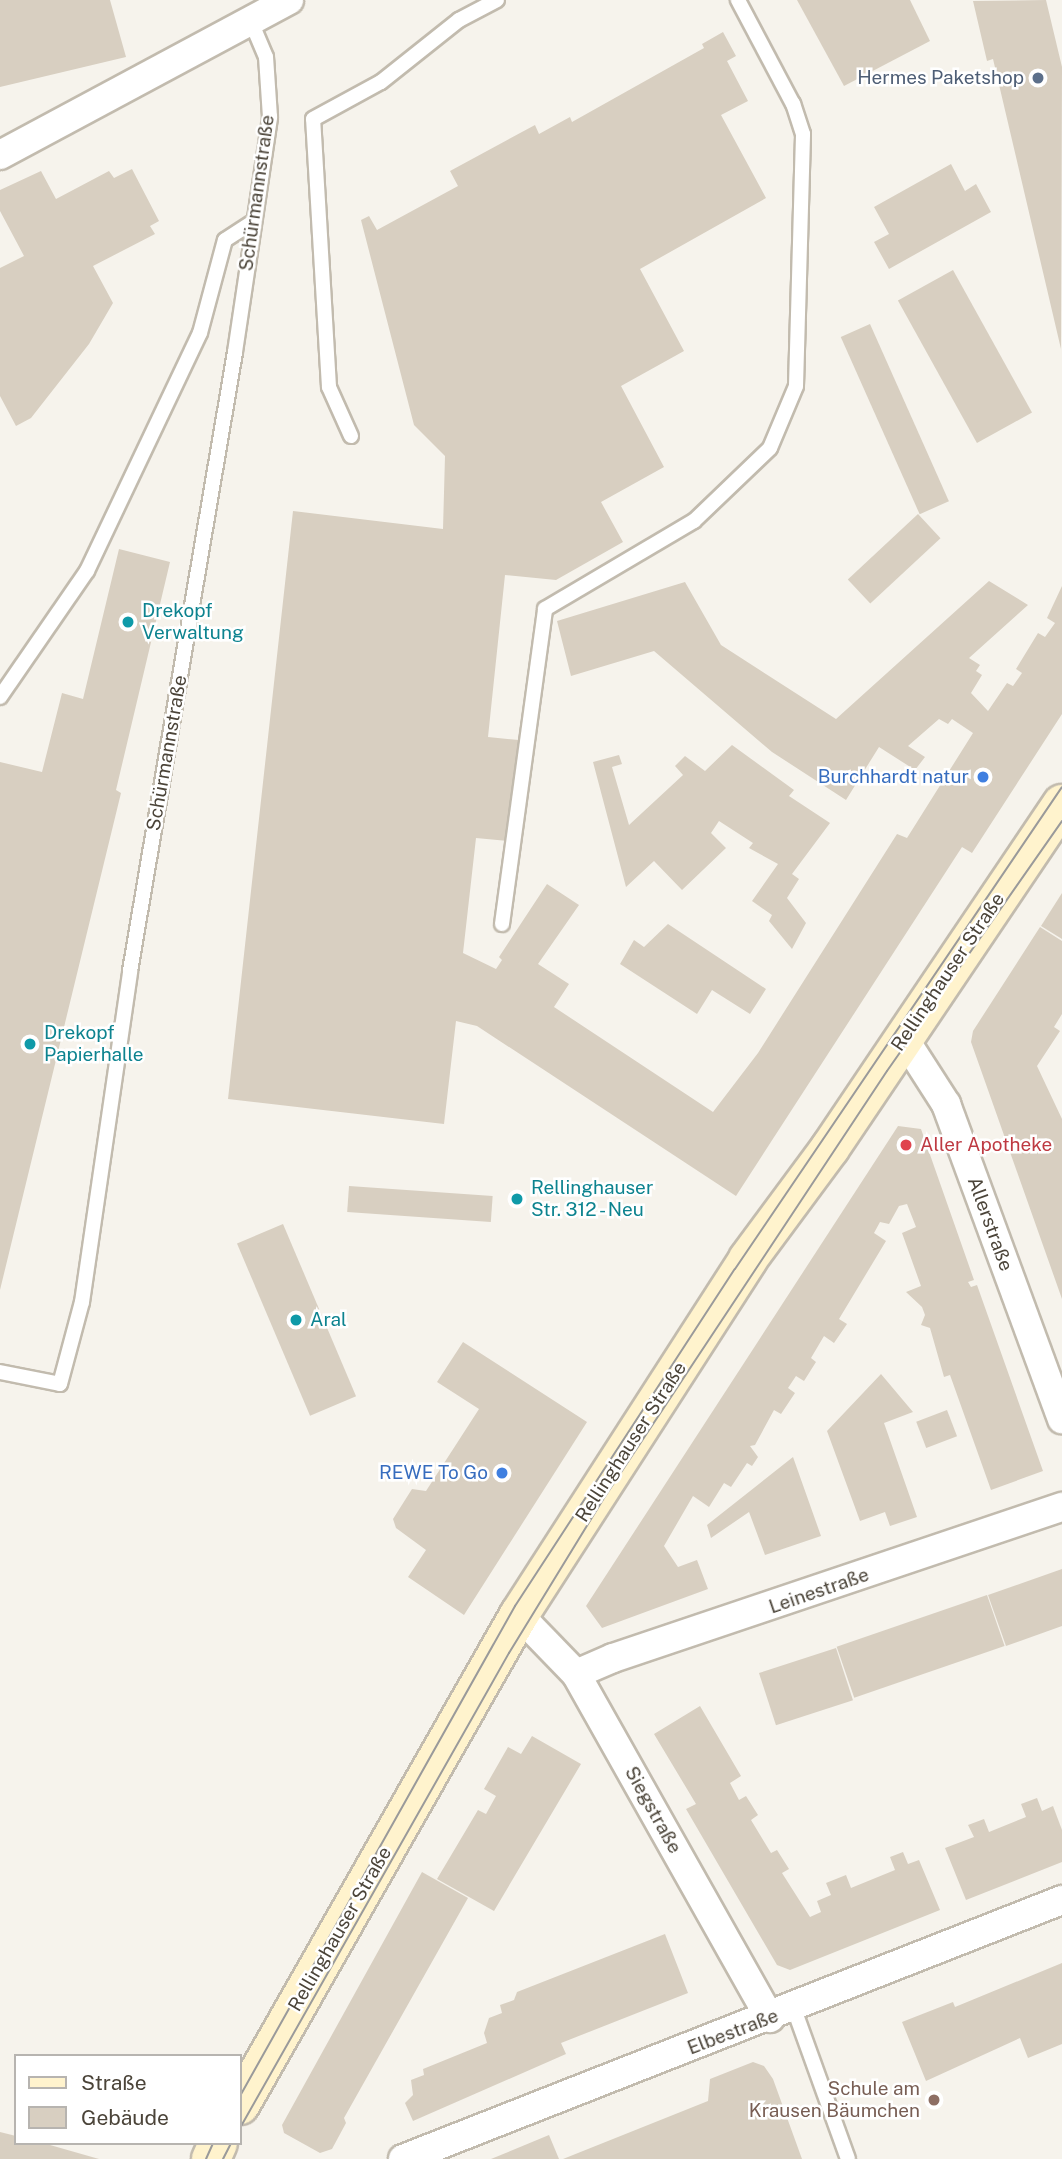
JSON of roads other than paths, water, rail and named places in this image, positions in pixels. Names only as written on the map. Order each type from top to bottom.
[{"type":"main road","name":"Rellinghauser Straße","points":[[242,2101],[519,1615],[748,1259],[830,1148],[1062,804]]},
{"type":"street","points":[[0,155],[289,0]]},
{"type":"street","name":"Allerstraße","points":[[903,1037],[946,1104],[1062,1419]]},
{"type":"street","name":"Leinestraße","points":[[576,1674],[613,1658],[1062,1507]]},
{"type":"street","name":"Siegstraße","points":[[519,1615],[576,1674],[782,2013]]},
{"type":"street","name":"Elbestraße","points":[[403,2159],[782,2013],[1062,1900]]},
{"type":"lane","points":[[351,436],[329,387],[313,119],[381,82],[459,20],[497,0]]},
{"type":"lane","points":[[502,924],[545,609],[694,521],[770,448],[796,386],[803,134],[793,104],[738,0]]},
{"type":"lane","name":"Schürmannstraße","points":[[0,1372],[60,1384],[82,1302],[130,971],[235,352],[270,117],[266,57],[251,21]]},
{"type":"lane","points":[[0,697],[87,571],[200,333],[225,240],[253,222]]},
{"type":"lane","points":[[782,2013],[848,2159]]},
{"type":"tram line","points":[[242,2092],[515,1606],[735,1269],[1062,787]]},
{"type":"tram line","points":[[242,2124],[509,1653],[604,1498],[887,1071],[1062,821]]},
{"type":"tram line","points":[[206,2159],[212,2145]]},
{"type":"tram line","points":[[223,2159],[230,2145]]},
{"type":"place","name":"Hermes Paketshop","points":[[1038,78]]},
{"type":"place","name":"Drekopf Verwaltung","points":[[128,622]]},
{"type":"place","name":"Burchhardt natur","points":[[983,777]]},
{"type":"place","name":"Drekopf Papierhalle","points":[[30,1044]]},
{"type":"place","name":"Aller Apotheke","points":[[906,1145]]},
{"type":"place","name":"Rellinghauser Str. 312 - Neu","points":[[517,1199]]},
{"type":"place","name":"Aral","points":[[296,1320]]},
{"type":"place","name":"REWE To Go","points":[[502,1473]]},
{"type":"place","name":"Schule am Krausen Bäumchen","points":[[934,2100]]}]
